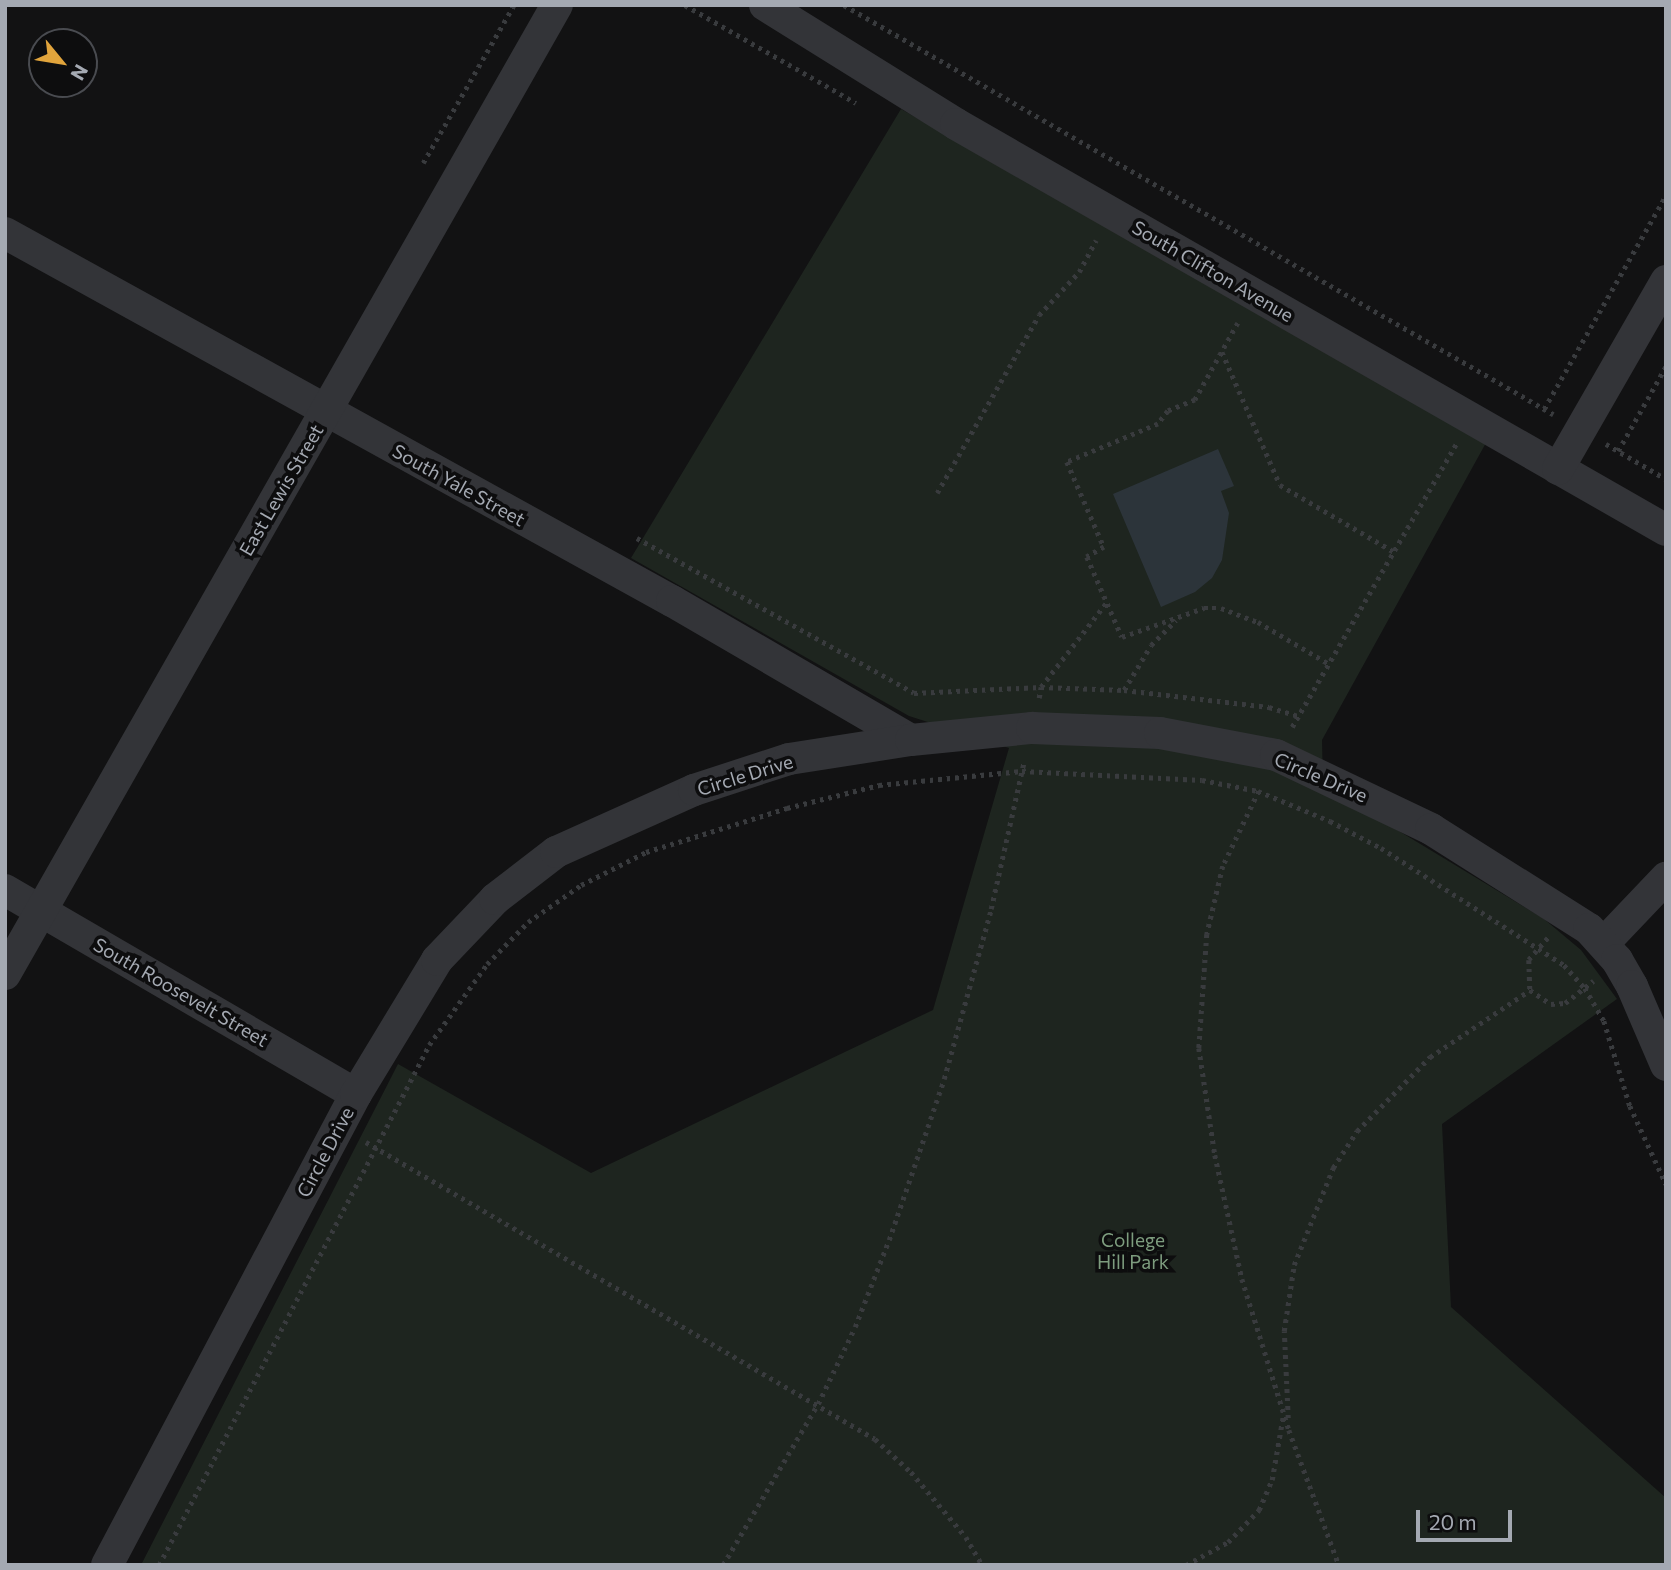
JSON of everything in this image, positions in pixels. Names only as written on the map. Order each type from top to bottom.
[{"type":"street","name":"East Lewis Street","points":[[5,974],[557,5]]},
{"type":"street","name":"South Clifton Avenue","points":[[765,5],[956,124],[1666,530]]},
{"type":"street","name":"South Yale Street","points":[[5,233],[672,601],[911,740]]},
{"type":"street","points":[[1558,469],[1666,281]]},
{"type":"street","name":"Circle Drive","points":[[107,1565],[356,1094],[437,960],[495,899],[556,852],[694,790],[789,760],[911,740],[1032,728],[1160,733],[1276,755],[1431,829],[1572,916],[1611,951],[1666,1065]]},
{"type":"street","points":[[1611,951],[1666,878]]},
{"type":"street","name":"South Roosevelt Street","points":[[5,890],[356,1094]]},
{"type":"path","points":[[423,163],[514,5]]},
{"type":"path","points":[[844,5],[1666,479]]},
{"type":"path","points":[[1544,409],[1666,195]]},
{"type":"path","points":[[936,493],[1040,315],[1079,272],[1096,239]]},
{"type":"path","points":[[1253,294],[1195,400],[1168,411],[1158,424],[1067,463],[1104,547],[1087,557],[1122,637],[1204,608],[1239,612],[1329,664]]},
{"type":"path","points":[[1223,352],[1280,485],[1394,552]]},
{"type":"path","points":[[1618,451],[1666,366]]},
{"type":"path","points":[[1339,1565],[1289,1430],[1242,1279],[1215,1155],[1199,1048],[1207,934],[1223,866],[1276,755],[1470,419]]},
{"type":"path","points":[[637,538],[914,693],[1041,687],[1124,690],[1269,707],[1298,716]]},
{"type":"path","points":[[723,1565],[818,1404],[870,1290],[944,1079],[991,909],[1041,687],[1107,602]]},
{"type":"path","points":[[1124,690],[1151,645],[1179,617]]},
{"type":"path","points":[[159,1565],[429,1045],[480,973],[528,922],[581,885],[646,852],[788,808],[879,785],[1022,771],[1177,778],[1258,791],[1381,848],[1538,946],[1585,988],[1604,1021],[1630,1106],[1666,1184]]},
{"type":"path","points":[[1530,990],[1529,960],[1538,946],[1572,916]]},
{"type":"path","points":[[1530,990],[1551,1004],[1575,998],[1611,951]]},
{"type":"path","points":[[1289,1430],[1284,1331],[1294,1265],[1333,1168],[1357,1131],[1430,1057],[1530,990]]},
{"type":"path","points":[[339,1126],[875,1439],[943,1510],[982,1565]]},
{"type":"path","points":[[1186,1564],[1228,1542],[1259,1510],[1272,1480],[1284,1411]]},
{"type":"green space","name":"College Hill Park","points":[[901,109],[1487,441],[1322,740],[1323,785],[1544,919],[1581,950],[1617,999],[1442,1124],[1451,1307],[1666,1498],[1666,1565],[141,1565],[398,1064],[591,1173],[933,1010],[1009,748],[909,716],[631,558]]},
{"type":"shaded area","points":[[1218,449],[1234,486],[1221,491],[1229,513],[1222,560],[1212,578],[1195,592],[1161,607],[1113,494]]}]
